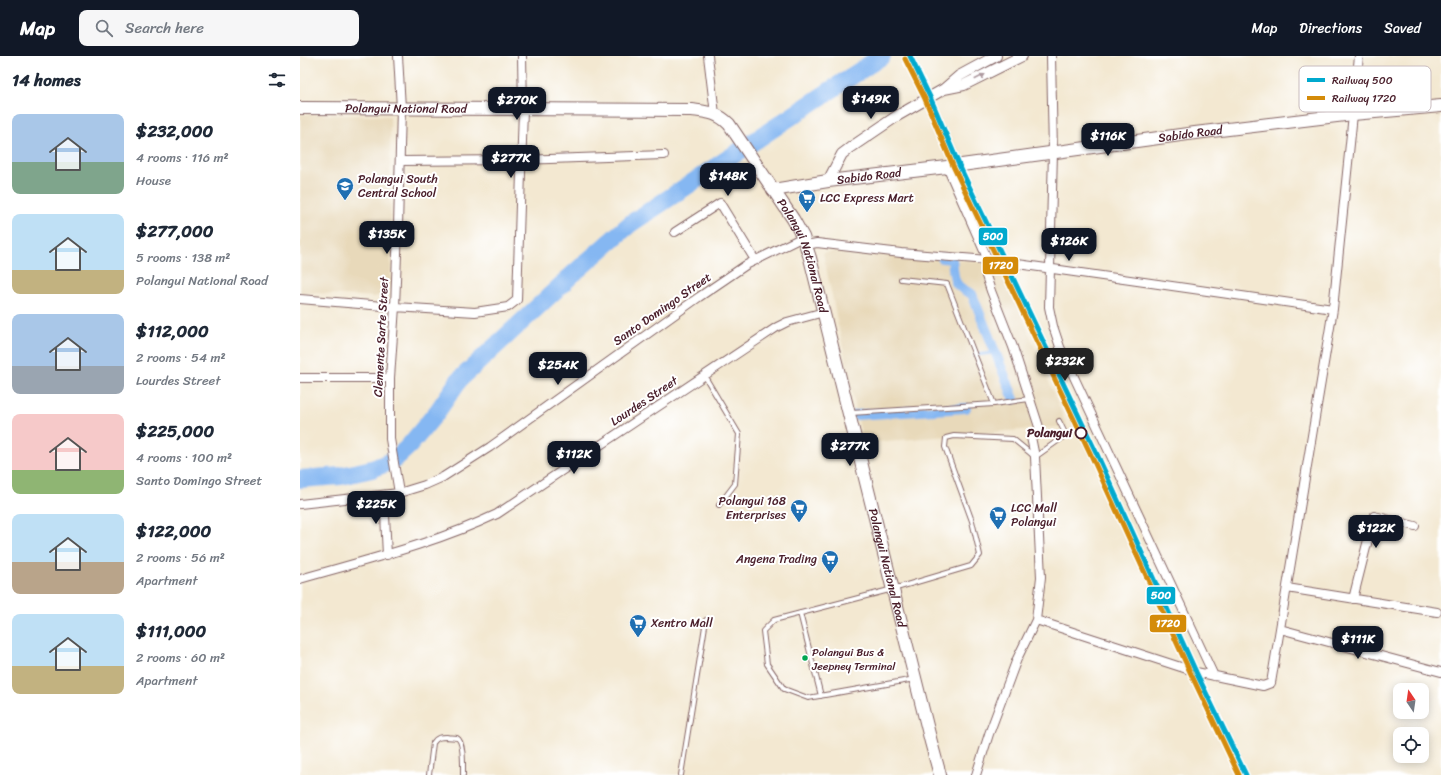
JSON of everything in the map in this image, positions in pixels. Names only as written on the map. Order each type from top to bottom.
[{"type":"main road","name":"Sabido Road","points":[[1431,107],[1441,106]]},
{"type":"main road","name":"Polangui National Road","points":[[300,108],[692,110],[715,114],[722,117],[736,134],[793,219],[804,241],[814,269],[940,775]]},
{"type":"main road","name":"Sabido Road","points":[[773,190],[828,181],[947,168],[1053,152],[1375,112]]},
{"type":"street","name":"Clemente Sarte Street","points":[[398,56],[401,108],[400,161],[395,307],[390,378],[390,439],[399,493]]},
{"type":"street","points":[[300,299],[475,312],[508,308],[517,300],[523,109],[522,56]]},
{"type":"street","points":[[708,56],[715,114]]},
{"type":"street","points":[[828,181],[842,154],[850,148],[897,116],[944,89],[958,76],[996,56]]},
{"type":"street","points":[[944,89],[964,85],[1022,56]]},
{"type":"street","points":[[1051,56],[1053,152],[1049,307],[1053,326],[1060,347],[1214,676]]},
{"type":"street","points":[[1358,66],[1359,56]]},
{"type":"street","points":[[1036,620],[1214,676],[1263,686],[1271,683],[1333,309],[1353,114]]},
{"type":"street","points":[[400,161],[521,160],[664,155]]},
{"type":"street","points":[[947,168],[988,260],[986,276],[1013,347],[1040,430],[1031,437],[1035,457],[1042,577],[1036,620],[1017,659],[997,711],[976,775]]},
{"type":"street","points":[[675,232],[720,203],[755,260]]},
{"type":"street","points":[[804,241],[901,253],[988,260],[1333,309]]},
{"type":"street","name":"Santo Domingo Street","points":[[300,504],[399,493],[425,485],[443,477],[490,447],[699,297],[755,260],[804,241]]},
{"type":"street","name":"Lourdes Street","points":[[300,579],[387,555],[476,524],[497,514],[777,327],[793,320],[824,312]]},
{"type":"street","points":[[300,378],[390,378]]},
{"type":"street","points":[[384,495],[387,555]]},
{"type":"street","points":[[1352,598],[1374,516],[1415,526]]},
{"type":"street","points":[[1287,588],[1437,612]]},
{"type":"street","points":[[1280,629],[1441,672]]},
{"type":"lane","points":[[901,279],[947,284],[994,404]]},
{"type":"lane","points":[[704,375],[739,434],[735,484],[718,505]]},
{"type":"lane","points":[[849,413],[994,404],[1029,399]]},
{"type":"lane","points":[[915,679],[808,698],[784,690],[767,664],[763,631],[774,620],[893,589],[970,566],[980,555],[972,521],[945,447],[946,438],[954,436],[1013,439],[1035,457],[1066,435],[1059,421]]},
{"type":"lane","points":[[800,613],[821,696]]},
{"type":"lane","points":[[681,775],[706,620]]},
{"type":"lane","points":[[429,775],[433,743],[440,737],[456,738],[460,741],[462,746],[463,775]]},
{"type":"shaded area","name":"Polangui South Central School","points":[[300,114],[390,116],[391,286],[388,291],[381,295],[374,297],[300,292]]},
{"type":"shaded area","points":[[847,250],[990,263],[1002,267],[1067,426],[863,443],[823,253]]},
{"type":"waterway","points":[[300,479],[341,476],[372,469],[394,460],[409,446],[437,412],[459,380],[573,274],[630,224],[882,56]]},
{"type":"waterway","points":[[967,203],[991,257]]},
{"type":"waterway","points":[[942,258],[952,259],[954,277],[957,285],[972,294],[1014,399]]},
{"type":"waterway","points":[[975,355],[993,353]]},
{"type":"waterway","points":[[856,415],[966,408]]},
{"type":"rail line","name":"500","points":[[910,56],[930,97],[959,165],[1096,452],[1196,672],[1246,775]]},
{"type":"rail line","name":"1720","points":[[905,59],[925,99],[954,168],[1091,455],[1239,775]]},
{"type":"place","name":"Polangui South Central School","points":[[345,201]]},
{"type":"place","name":"LCC Express Mart","points":[[807,213]]},
{"type":"place","name":"Polangui","points":[[1081,433]]},
{"type":"place","name":"Polangui 168 Enterprises","points":[[799,523]]},
{"type":"place","name":"LCC Mall Polangui","points":[[998,530]]},
{"type":"place","name":"Angena Trading","points":[[830,574]]},
{"type":"place","name":"Xentro Mall","points":[[638,638]]},
{"type":"place","name":"Polangui Bus & Jeepney Terminal","points":[[805,658]]}]
